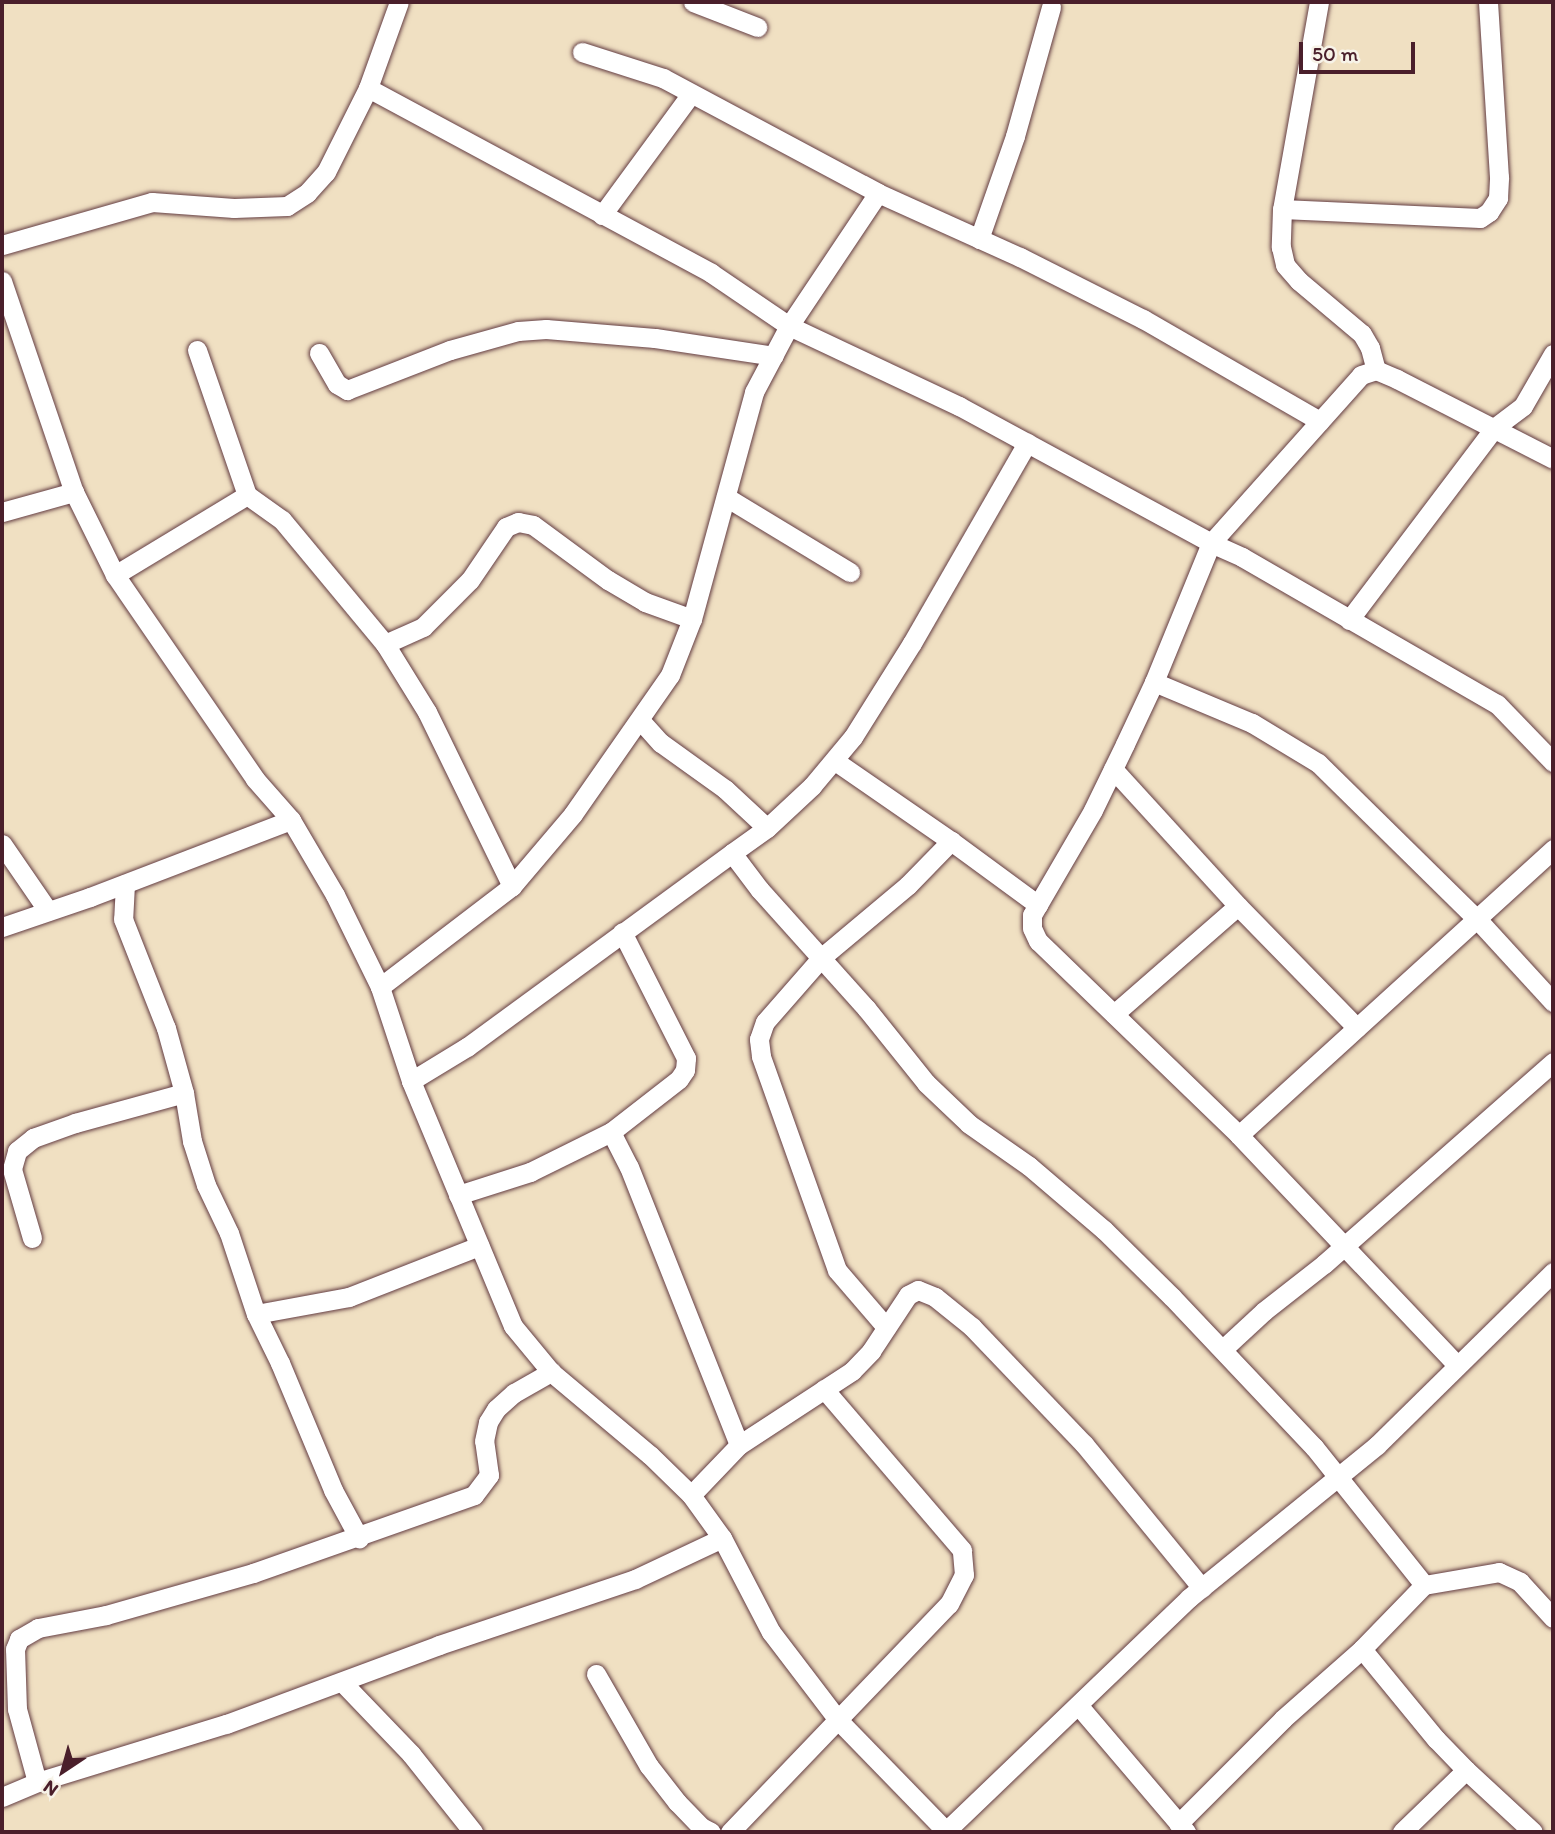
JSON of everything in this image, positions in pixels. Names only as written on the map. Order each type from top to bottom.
[{"type":"street","points":[[2,245],[152,202],[234,208],[287,206],[307,193],[326,172],[368,88],[399,2]]},
{"type":"street","points":[[693,2],[757,27]]},
{"type":"street","points":[[1319,2],[1282,209],[1281,247],[1285,265],[1299,281],[1362,334],[1370,348],[1376,370]]},
{"type":"street","points":[[1282,209],[1480,218],[1489,212],[1498,198],[1499,177],[1488,2]]},
{"type":"street","points":[[979,239],[1011,148],[1051,7]]},
{"type":"street","points":[[582,52],[663,78],[878,193],[1143,319],[1320,421]]},
{"type":"street","points":[[368,88],[710,273],[789,326],[960,406],[1211,543],[1242,557],[1497,704],[1553,762]]},
{"type":"street","points":[[602,215],[691,94]]},
{"type":"street","points":[[380,987],[512,886],[573,814],[670,675],[692,619],[754,392],[789,326],[878,193]]},
{"type":"street","points":[[2,281],[74,492],[114,575],[255,779],[291,820],[335,895],[380,987],[411,1081],[513,1326],[551,1372],[650,1455],[691,1495],[722,1538],[771,1632],[838,1720],[947,1831],[1202,1588],[1340,1478],[1553,1272]]},
{"type":"street","points":[[320,353],[337,384],[347,390],[450,350],[518,331],[546,329],[655,338],[774,356]]},
{"type":"street","points":[[197,351],[247,495],[282,520],[385,645],[427,712],[512,886]]},
{"type":"street","points":[[1349,620],[1494,428],[1523,406],[1553,354]]},
{"type":"street","points":[[1457,1365],[1239,1135],[1038,941],[1032,928],[1032,915],[1113,769],[1154,682],[1211,543],[1361,374],[1376,370],[1553,458]]},
{"type":"street","points":[[411,1081],[467,1047],[786,813],[835,761],[912,643],[1027,443]]},
{"type":"street","points":[[2,512],[74,492]]},
{"type":"street","points":[[114,575],[247,495]]},
{"type":"street","points":[[726,497],[850,572]]},
{"type":"street","points":[[385,645],[423,627],[470,580],[506,527],[518,522],[533,525],[608,580],[645,602],[692,619]]},
{"type":"street","points":[[1154,682],[1252,723],[1318,763],[1477,919],[1553,1002]]},
{"type":"street","points":[[640,720],[661,743],[725,789],[767,828]]},
{"type":"street","points":[[835,761],[1038,905]]},
{"type":"street","points":[[1113,769],[1238,906],[1357,1028]]},
{"type":"street","points":[[2,927],[90,897],[291,820]]},
{"type":"street","points":[[886,1327],[837,1270],[761,1056],[759,1039],[765,1022],[822,957],[908,885],[951,841]]},
{"type":"street","points":[[2,844],[48,911]]},
{"type":"street","points":[[1239,1135],[1553,849]]},
{"type":"street","points":[[732,853],[760,890],[822,957],[945,1103],[969,1124],[1029,1166],[1104,1230],[1223,1349],[1340,1478],[1423,1585]]},
{"type":"street","points":[[125,884],[123,919],[166,1028],[184,1093],[187,1121],[206,1185],[229,1233],[256,1314],[280,1363],[333,1490],[359,1538]]},
{"type":"street","points":[[90,897],[123,919]]},
{"type":"street","points":[[1114,1014],[1238,906]]},
{"type":"street","points":[[458,1195],[530,1172],[611,1132],[679,1079],[685,1070],[685,1058],[622,932]]},
{"type":"street","points":[[1223,1349],[1553,1062]]},
{"type":"street","points":[[32,1238],[12,1169],[17,1151],[33,1138],[75,1123],[184,1093]]},
{"type":"street","points":[[611,1132],[629,1167],[739,1445]]},
{"type":"street","points":[[256,1314],[348,1297],[479,1246]]},
{"type":"street","points":[[691,1495],[739,1445],[852,1371],[871,1351],[908,1295],[918,1290],[935,1297],[963,1320],[1084,1444],[1202,1588]]},
{"type":"street","points":[[37,1782],[18,1709],[15,1649],[19,1639],[38,1628],[106,1615],[253,1573],[359,1538],[474,1495],[489,1475],[484,1441],[492,1415],[514,1394],[551,1372]]},
{"type":"street","points":[[730,1832],[949,1604],[964,1575],[962,1550],[824,1389]]},
{"type":"street","points":[[2,1797],[37,1782],[226,1724],[635,1579],[722,1538]]},
{"type":"street","points":[[1078,1705],[1182,1828],[1283,1719],[1362,1649],[1423,1585],[1499,1572],[1520,1582],[1553,1618]]},
{"type":"street","points":[[1362,1649],[1436,1739],[1533,1832]]},
{"type":"street","points":[[596,1674],[649,1766],[677,1802],[701,1827],[711,1832]]},
{"type":"street","points":[[342,1682],[411,1755],[473,1832]]},
{"type":"street","points":[[1402,1832],[1466,1770]]}]
